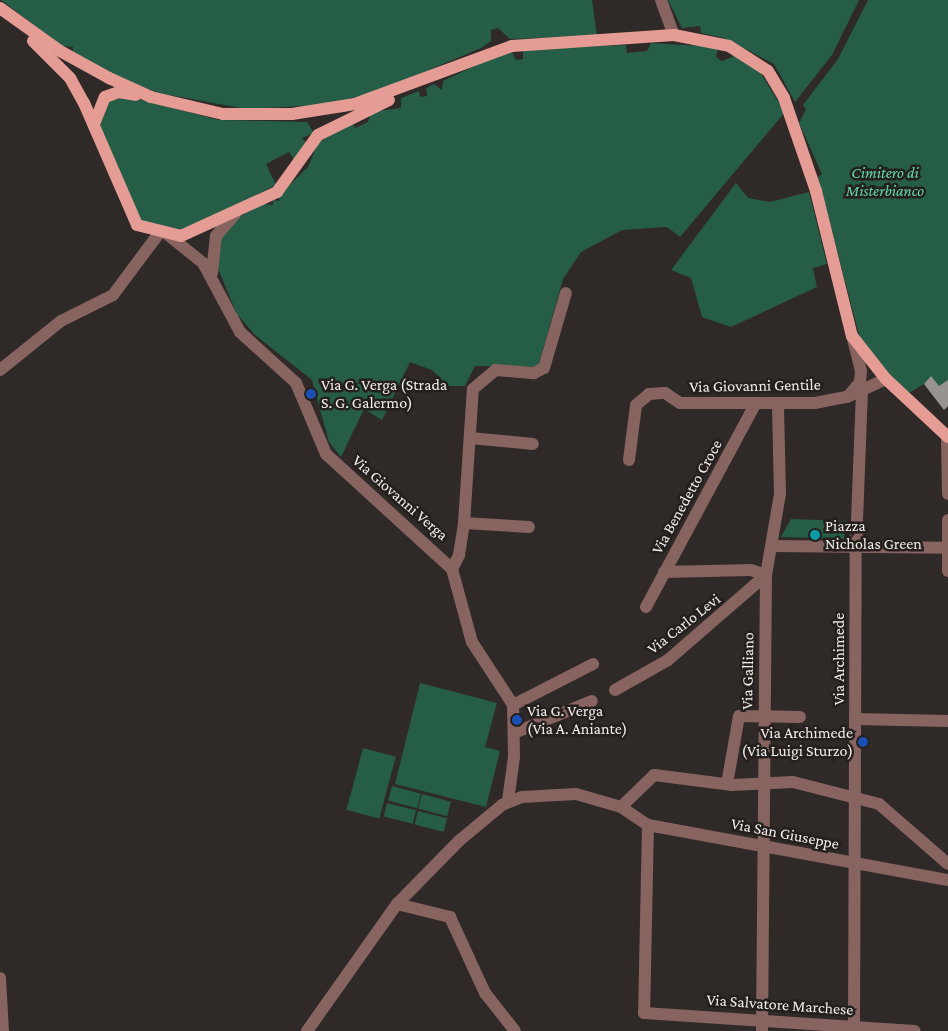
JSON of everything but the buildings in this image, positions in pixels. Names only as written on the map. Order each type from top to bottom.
[{"type":"main road","points":[[0,8],[70,78],[94,124],[137,225],[164,233],[186,236],[236,214],[276,192],[318,135],[431,79]]},
{"type":"main road","points":[[0,8],[77,61],[151,97]]},
{"type":"main road","points":[[94,124],[100,102],[112,94],[151,97],[223,114],[292,114],[355,104],[431,79],[512,46],[674,35],[729,46],[760,64],[775,81],[816,192],[852,336],[886,379],[946,436]]},
{"type":"main road","points":[[292,114],[314,120],[318,135]]},
{"type":"street","points":[[661,0],[674,35]]},
{"type":"street","points":[[216,288],[212,246],[236,214]]},
{"type":"street","points":[[0,370],[54,325],[113,295],[164,233]]},
{"type":"street","name":"Via Giovanni Verga","points":[[164,233],[203,263],[240,332],[296,383],[326,454],[452,569]]},
{"type":"street","points":[[307,1031],[397,904],[460,840],[508,801],[514,756],[513,705],[472,642],[452,569],[460,555],[464,523],[473,389],[496,370],[534,373],[544,368],[566,293]]},
{"type":"street","name":"Via Archimede","points":[[852,336],[861,386],[856,520],[854,1029]]},
{"type":"street","points":[[860,406],[847,397],[861,386],[876,368]]},
{"type":"street","points":[[861,386],[886,379]]},
{"type":"street","name":"Via Giovanni Gentile","points":[[629,460],[636,405],[649,394],[665,393],[680,404],[778,403],[847,397]]},
{"type":"street","name":"Via Benedetto Croce","points":[[646,607],[756,403]]},
{"type":"street","name":"Via Galliano","points":[[762,1026],[762,781],[766,575],[780,494],[778,403]]},
{"type":"street","points":[[946,436],[948,494]]},
{"type":"street","points":[[470,438],[533,444]]},
{"type":"street","points":[[948,520],[948,570]]},
{"type":"street","points":[[464,523],[530,527]]},
{"type":"street","points":[[771,546],[948,548]]},
{"type":"street","points":[[664,572],[751,570],[766,575]]},
{"type":"street","name":"Via Carlo Levi","points":[[615,690],[668,660],[766,575]]},
{"type":"street","points":[[513,705],[593,664]]},
{"type":"street","points":[[514,733],[592,701]]},
{"type":"street","points":[[726,784],[739,716],[800,717]]},
{"type":"street","points":[[855,719],[948,721]]},
{"type":"street","points":[[514,756],[522,797]]},
{"type":"street","points":[[621,807],[654,775],[726,784],[762,781],[793,782],[854,796],[896,816],[948,864]]},
{"type":"street","name":"Via San Giuseppe","points":[[508,801],[522,797],[576,794],[621,807],[648,825],[948,880]]},
{"type":"street","name":"Via Salvatore Marchese","points":[[648,825],[644,1012],[762,1026],[914,1031]]},
{"type":"street","points":[[397,904],[450,917],[485,993],[515,1031]]},
{"type":"street","points":[[0,978],[3,1031]]},
{"type":"green space","points":[[1,0],[592,0],[597,36],[510,39],[498,28],[491,30],[491,41],[481,48],[377,92],[325,105],[246,109],[159,93],[124,80],[73,53],[73,47],[62,46]]},
{"type":"green space","points":[[668,0],[859,0],[832,55],[795,102],[774,64],[724,38],[701,33],[700,26],[682,28]]},
{"type":"green space","name":"Cimitero di Misterbianco","points":[[868,0],[948,0],[948,406],[944,410],[924,384],[909,393],[872,357],[860,339],[818,177],[822,174],[799,123],[806,109],[803,105],[838,59]]},
{"type":"green space","points":[[651,43],[718,47],[716,57],[722,61],[734,56],[760,72],[785,112],[680,237],[667,227],[622,230],[581,252],[563,279],[538,367],[475,366],[465,386],[448,386],[432,370],[410,362],[382,420],[364,409],[341,457],[329,442],[312,380],[255,335],[237,314],[216,264],[217,243],[235,219],[263,204],[273,205],[273,200],[280,201],[278,196],[308,167],[318,143],[352,122],[355,128],[368,122],[371,112],[401,108],[401,98],[419,91],[420,97],[427,96],[426,88],[434,84],[442,90],[443,81],[502,53],[512,52],[516,60],[523,59],[523,50],[626,45],[627,53],[647,51]]},
{"type":"green space","points":[[126,96],[219,120],[307,122],[314,133],[302,138],[307,144],[295,161],[289,152],[266,164],[276,185],[187,231],[141,221],[99,124],[107,102]]},
{"type":"green space","points":[[736,183],[748,198],[770,202],[809,192],[827,264],[813,268],[817,287],[731,327],[702,317],[691,278],[671,270]]},
{"type":"green space","points":[[791,519],[847,521],[846,539],[781,537]]},
{"type":"green space","points":[[420,683],[497,703],[485,747],[500,751],[486,807],[395,784]]},
{"type":"green space","points":[[363,748],[396,757],[379,819],[346,810]]},
{"type":"green space","points":[[392,786],[421,794],[417,808],[388,800]]},
{"type":"green space","points":[[422,794],[451,802],[447,816],[418,808]]},
{"type":"green space","points":[[387,803],[416,810],[413,824],[384,817]]},
{"type":"green space","points":[[418,811],[447,818],[444,832],[415,825]]},
{"type":"place","name":"Via G. Verga (Strada S. G. Galermo)","points":[[311,394]]},
{"type":"place","name":"Piazza Nicholas Green","points":[[815,535]]},
{"type":"place","name":"Via G. Verga (Via A. Aniante)","points":[[517,720]]},
{"type":"place","name":"Via Archimede (Via Luigi Sturzo)","points":[[863,742]]}]
